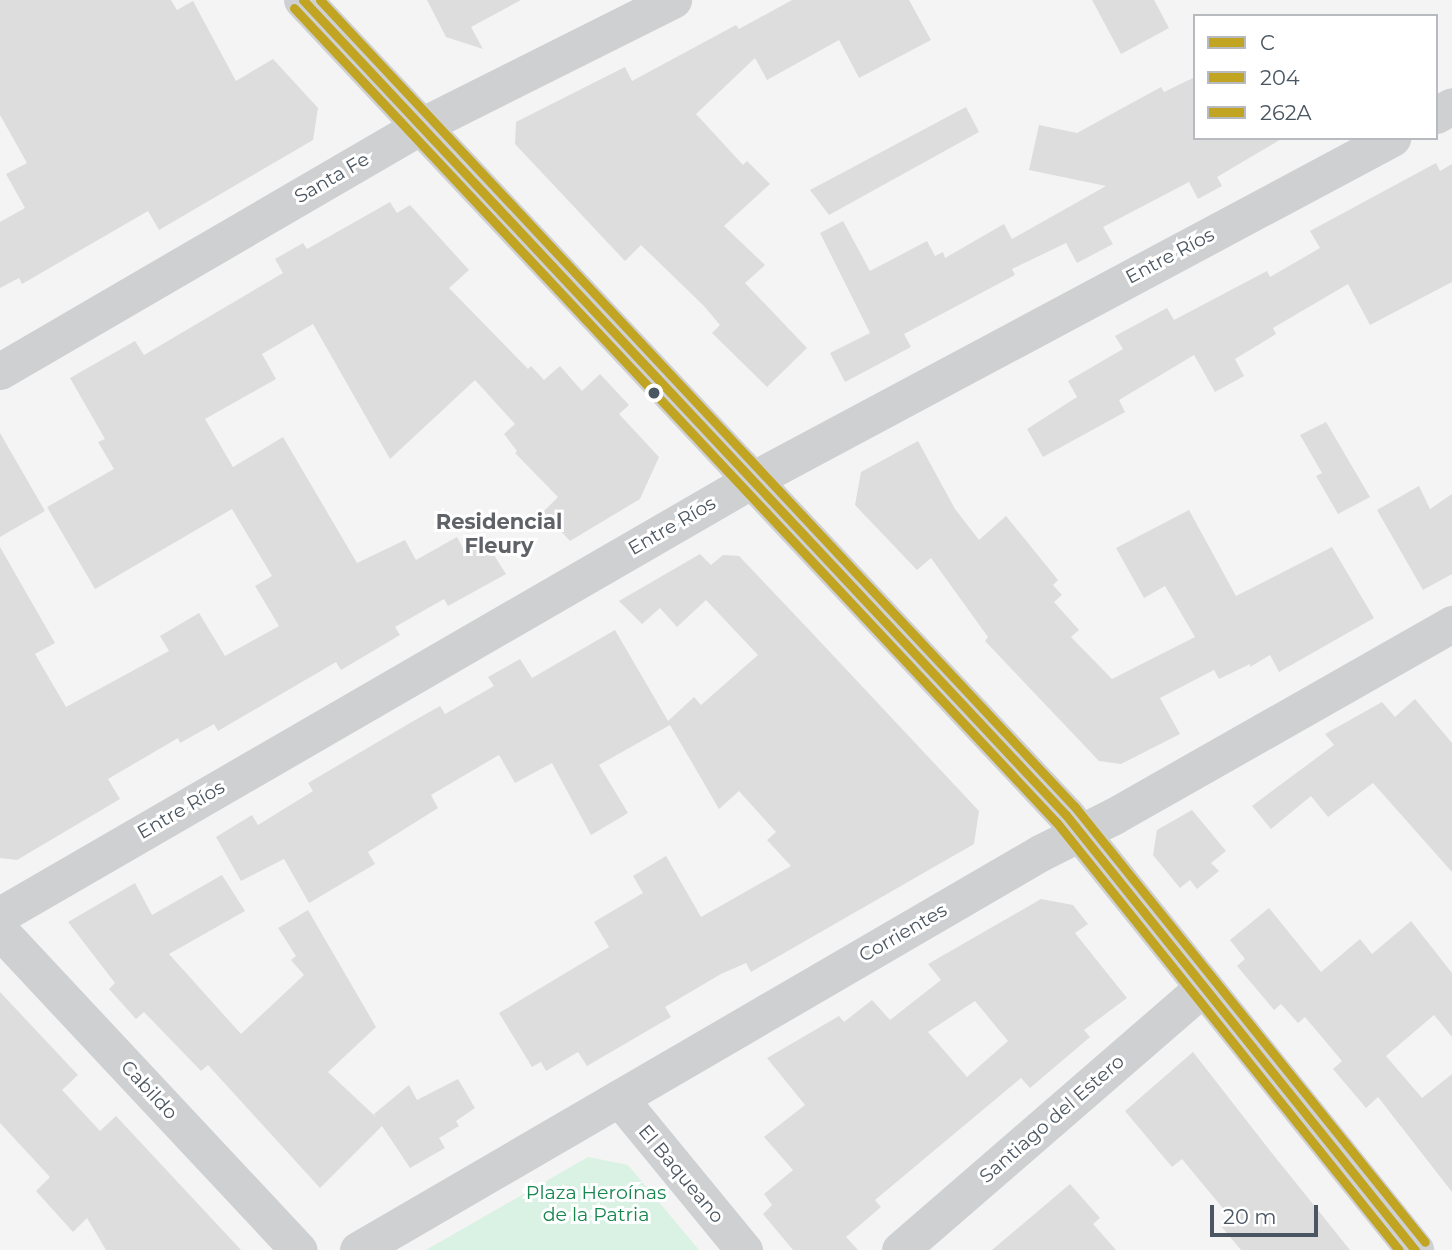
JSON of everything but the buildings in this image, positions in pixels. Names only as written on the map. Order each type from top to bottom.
[{"type":"main road","points":[[303,0],[1080,833],[1415,1250]]},
{"type":"street","name":"Santa Fe","points":[[0,371],[421,127],[673,0]]},
{"type":"street","name":"Entre Ríos","points":[[0,915],[752,480],[1388,140]]},
{"type":"street","name":"Corrientes","points":[[358,1250],[1040,853],[1447,635]]},
{"type":"street","name":"Cabildo","points":[[0,931],[298,1250]]},
{"type":"street","name":"Santiago del Estero","points":[[900,1250],[1204,987]]},
{"type":"street","name":"El Baqueano","points":[[619,1098],[744,1250]]},
{"type":"green space","name":"Plaza Heroínas de la Patria","points":[[588,1157],[628,1165],[699,1250],[426,1250]]},
{"type":"transit line","name":"C","points":[[303,0],[1066,815],[1415,1250]]},
{"type":"transit line","name":"262A","points":[[320,0],[1075,807],[1425,1242]]},
{"type":"transit line","name":"204","points":[[294,8],[1057,823],[1399,1250]]},
{"type":"district","name":"Residencial Fleury","points":[[499,534]]}]
